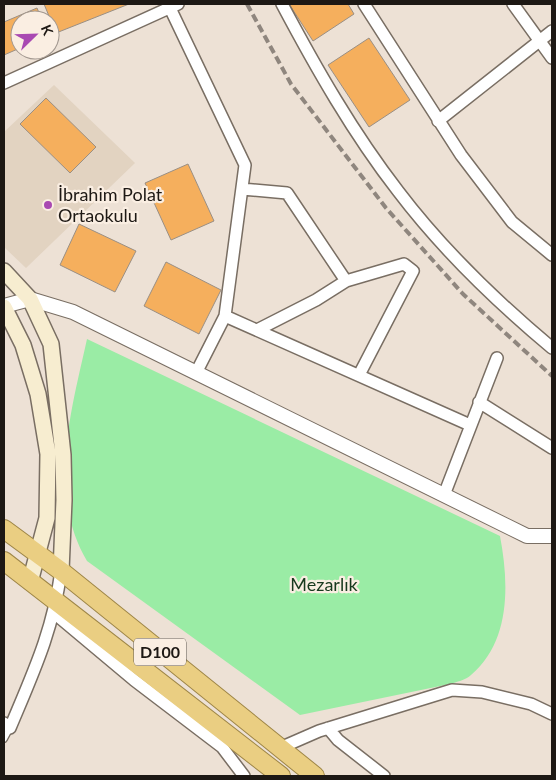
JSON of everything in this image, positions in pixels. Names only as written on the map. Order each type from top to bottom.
[{"type":"highway","name":"D100","points":[[4,529],[61,571],[315,776]]},
{"type":"highway","name":"D100","points":[[4,561],[30,582],[55,608],[281,776]]},
{"type":"main road","points":[[4,271],[30,299],[52,344],[60,415],[64,500],[61,571]]},
{"type":"main road","points":[[4,306],[24,345],[38,394],[48,454],[47,518],[30,582]]},
{"type":"street","points":[[282,4],[344,111],[398,192],[438,238],[483,284],[552,348]]},
{"type":"street","points":[[364,4],[461,155],[512,222],[552,255]]},
{"type":"street","points":[[513,4],[552,58]]},
{"type":"street","points":[[4,83],[174,6],[245,165],[225,316],[196,373]]},
{"type":"street","points":[[438,121],[552,31]]},
{"type":"street","points":[[242,189],[287,193],[346,281]]},
{"type":"street","points":[[257,330],[316,300],[346,281],[404,264],[413,271],[359,376]]},
{"type":"street","points":[[4,306],[30,299],[73,312],[526,536],[552,536]]},
{"type":"street","points":[[225,316],[470,425]]},
{"type":"street","points":[[444,495],[496,358]]},
{"type":"street","points":[[479,402],[552,448]]},
{"type":"street","points":[[7,725],[45,646],[55,608],[61,571]]},
{"type":"street","points":[[55,608],[134,680],[222,748],[244,776]]},
{"type":"street","points":[[280,748],[328,728],[442,692],[462,689],[531,704],[552,714]]},
{"type":"street","points":[[328,728],[338,740],[384,776]]},
{"type":"lane","points":[[4,739],[7,725]]},
{"type":"shaded area","name":"İbrahim Polat Ortaokulu","points":[[54,85],[135,163],[26,268],[4,247],[4,132]]},
{"type":"green space","name":"Mezarlık","points":[[87,339],[500,536],[505,573],[504,610],[494,646],[484,661],[469,677],[461,681],[300,715],[87,561],[75,535],[68,508],[65,480],[69,423]]},
{"type":"building","points":[[44,4],[129,4],[60,31],[60,10],[46,10]]},
{"type":"building","points":[[289,4],[348,4],[354,14],[313,41]]},
{"type":"building","points":[[10,19],[10,52],[4,55],[4,22]]},
{"type":"building","points":[[369,38],[410,100],[369,127],[328,65]]},
{"type":"building","points":[[46,98],[96,147],[70,173],[20,124]]},
{"type":"building","points":[[188,164],[214,221],[171,240],[145,183]]},
{"type":"building","points":[[79,224],[136,251],[115,292],[60,265]]},
{"type":"building","points":[[166,262],[221,290],[199,334],[144,306]]},
{"type":"railway","points":[[247,4],[291,84],[386,208],[463,294],[552,376]]},
{"type":"place","name":"İbrahim Polat Ortaokulu","points":[[48,205]]}]
